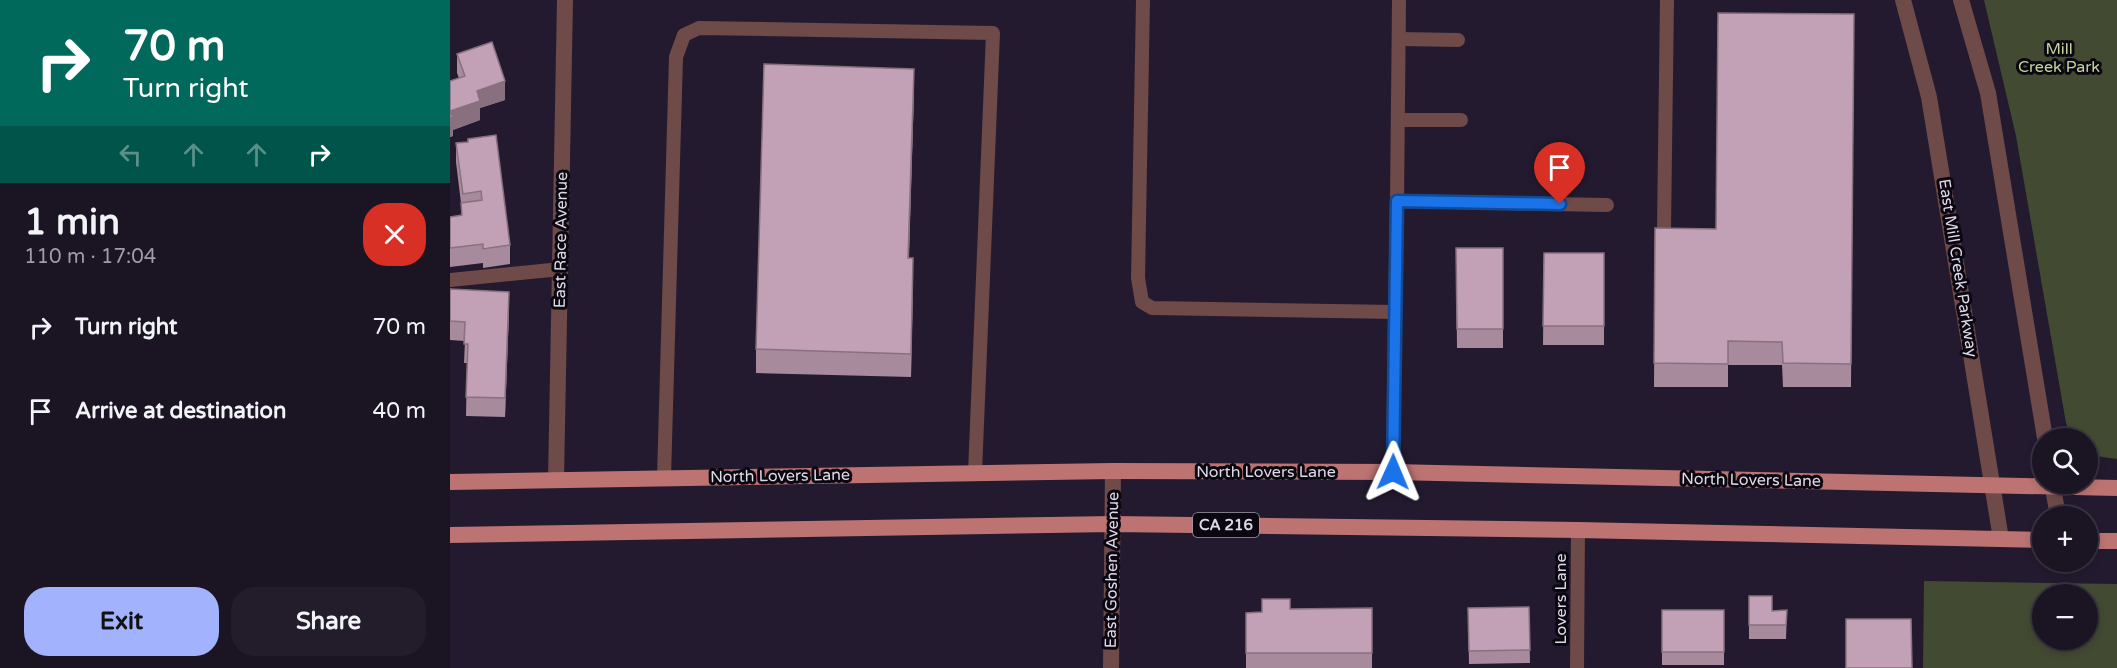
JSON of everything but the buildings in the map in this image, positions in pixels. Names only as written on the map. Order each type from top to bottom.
[{"type":"main road","name":"North Lovers Lane","points":[[450,482],[1113,471],[1393,472],[2032,485]]},
{"type":"main road","name":"North Lovers Lane","points":[[2098,487],[2117,488]]},
{"type":"main road","name":"CA 216","points":[[450,535],[1113,524],[1578,530],[2032,540]]},
{"type":"main road","points":[[2098,541],[2117,541]]},
{"type":"street","name":"East Race Avenue","points":[[556,480],[565,0]]},
{"type":"street","name":"East Mill Creek Parkway","points":[[1903,0],[1929,97],[2001,539]]},
{"type":"street","points":[[1961,0],[1988,93],[2043,428]]},
{"type":"street","name":"East Goshen Avenue","points":[[1111,668],[1113,471]]},
{"type":"lane","points":[[1143,0],[1138,278],[1142,302],[1152,308],[1395,312]]},
{"type":"lane","points":[[1393,472],[1399,0]]},
{"type":"lane","points":[[1664,228],[1667,0]]},
{"type":"lane","points":[[664,477],[675,57],[684,35],[699,28],[993,33],[975,473]]},
{"type":"lane","points":[[1399,39],[1458,40]]},
{"type":"lane","points":[[1398,120],[1461,120]]},
{"type":"lane","points":[[1397,201],[1606,205]]},
{"type":"lane","points":[[450,280],[561,269]]},
{"type":"lane","name":"Lovers Lane","points":[[1577,668],[1578,530]]},
{"type":"green space","name":"Mill Creek Park","points":[[1984,0],[2117,0],[2117,459],[2098,456],[2098,428],[2068,428],[2066,423],[2016,136]]},
{"type":"green space","points":[[1924,581],[2117,584],[2117,668],[1923,668]]},
{"type":"route","points":[[1393,472],[1397,201],[1560,204]]}]
